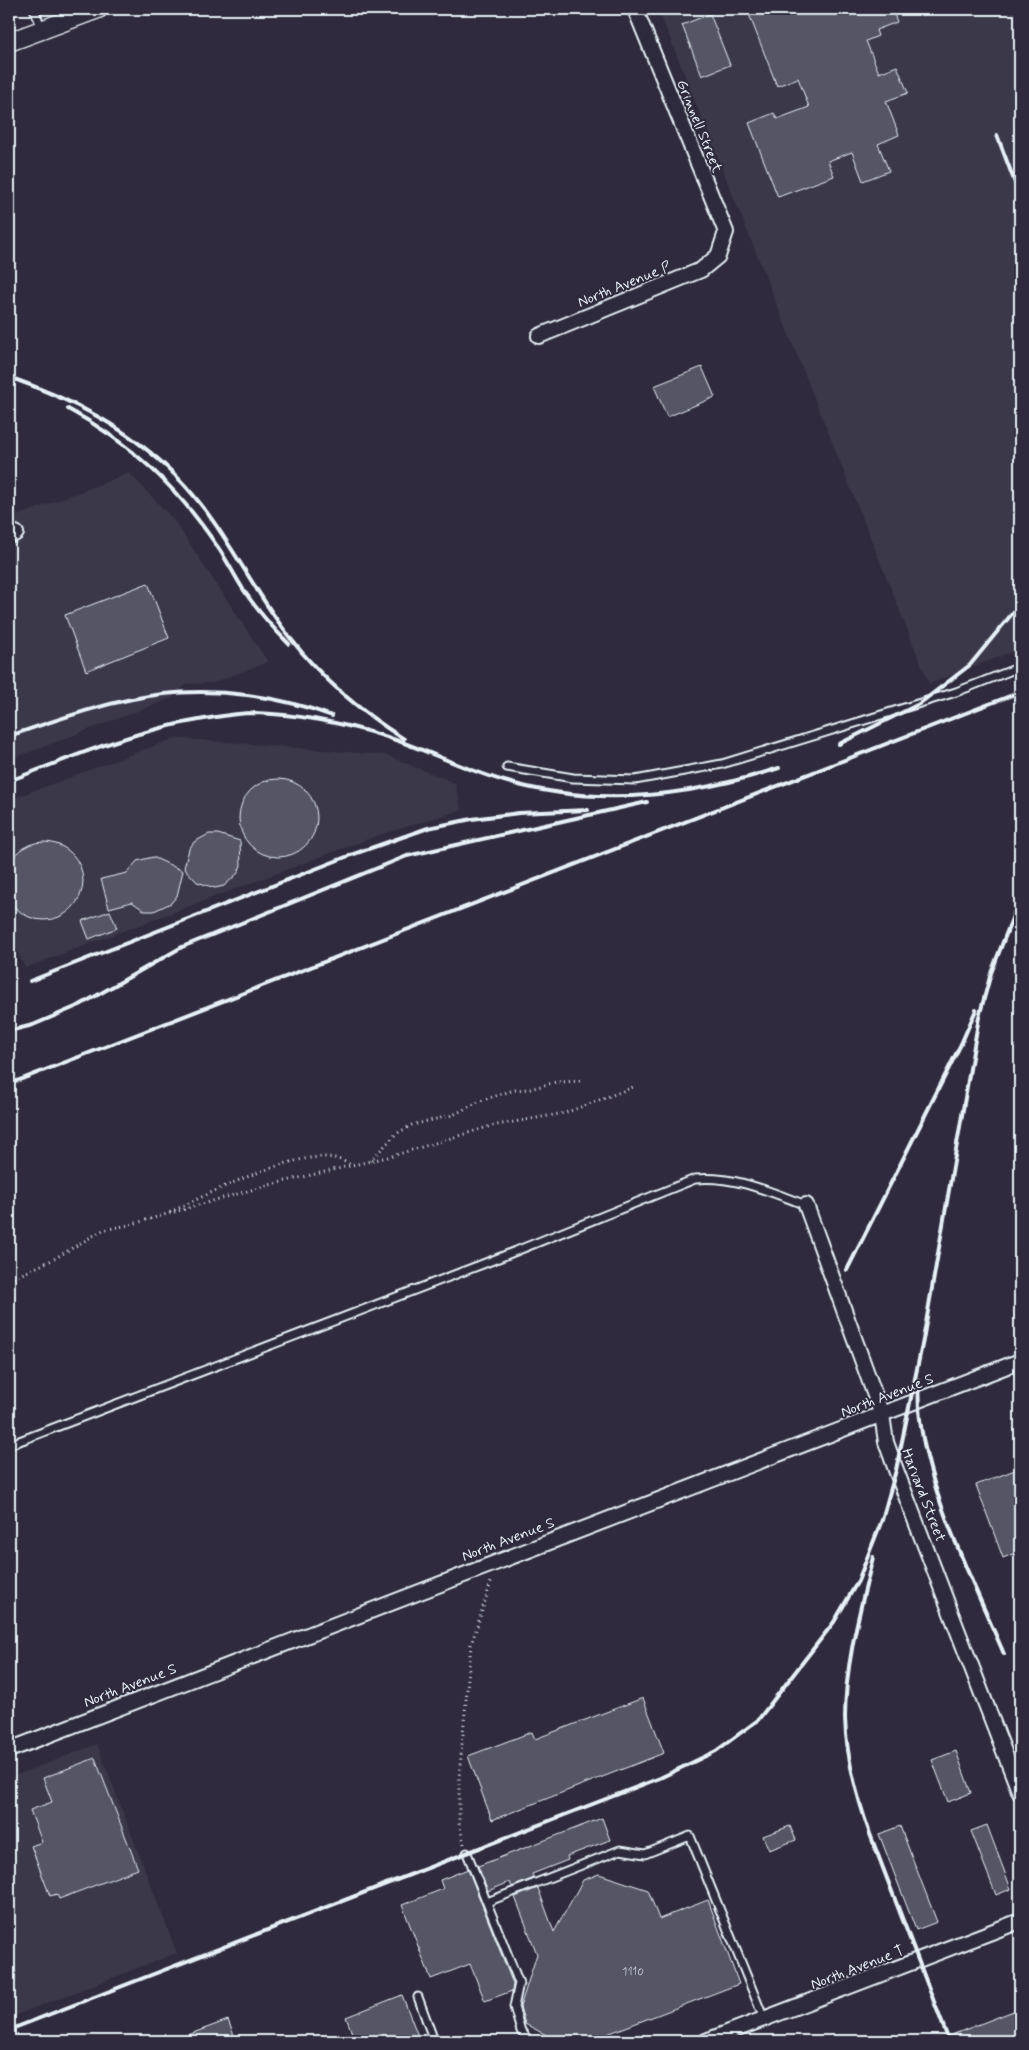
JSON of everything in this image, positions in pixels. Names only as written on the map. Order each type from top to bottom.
[{"type":"street","points":[[9,42],[98,9]]},
{"type":"street","name":"Grinnell Street","points":[[635,9],[726,232],[718,256]]},
{"type":"street","name":"North Avenue P","points":[[539,336],[701,270],[718,256]]},
{"type":"street","name":"Harvard Street","points":[[806,1205],[882,1414],[886,1442],[1020,1793]]},
{"type":"street","name":"North Avenue S","points":[[9,1750],[1020,1361]]},
{"type":"street","name":"North Avenue T","points":[[706,2041],[1020,1921]]},
{"type":"lane","points":[[34,9],[42,30]]},
{"type":"lane","points":[[507,767],[573,778],[635,780],[712,766],[919,704],[1020,668]]},
{"type":"lane","points":[[9,1445],[501,1257],[695,1179],[715,1177],[738,1181],[806,1205]]},
{"type":"lane","points":[[487,1902],[620,1850],[645,1854],[690,1836],[764,2019]]},
{"type":"lane","points":[[467,1853],[519,1983],[514,2007],[521,2031],[529,2041]]},
{"type":"lane","points":[[418,1997],[434,2041]]},
{"type":"path","points":[[370,1161],[396,1134],[412,1125],[453,1116],[480,1101],[514,1090],[530,1089],[556,1082],[582,1081]]},
{"type":"path","points":[[9,1280],[52,1260],[103,1230],[265,1186],[353,1166],[491,1126],[565,1113],[636,1086]]},
{"type":"path","points":[[160,1216],[269,1170],[307,1158],[334,1158],[353,1166]]},
{"type":"path","points":[[467,1853],[461,1835],[458,1807],[471,1644],[482,1602],[499,1560]]},
{"type":"shaded area","points":[[658,9],[1020,9],[1020,649],[929,684]]},
{"type":"shaded area","points":[[129,473],[174,520],[268,662],[213,683],[187,684],[172,698],[9,760],[9,519]]},
{"type":"shaded area","points":[[175,738],[386,755],[455,783],[462,810],[379,835],[25,968],[9,934],[9,800]]},
{"type":"shaded area","points":[[97,1744],[177,1953],[9,2018],[9,1778]]},
{"type":"building","points":[[747,9],[892,9],[897,22],[876,30],[878,36],[866,41],[879,73],[897,66],[908,93],[886,101],[899,135],[878,144],[889,171],[863,181],[852,152],[828,161],[834,176],[778,197],[749,123],[774,113],[777,119],[809,107],[798,78],[777,86]]},
{"type":"building","points":[[710,14],[730,65],[702,76],[682,25]]},
{"type":"building","points":[[702,367],[715,397],[667,417],[654,386]]},
{"type":"building","points":[[148,583],[169,638],[86,671],[65,615]]},
{"type":"building","points":[[278,779],[293,782],[306,790],[314,803],[317,818],[314,833],[306,846],[293,854],[278,857],[263,854],[250,846],[242,833],[239,818],[242,803],[250,790],[263,782]]},
{"type":"building","points":[[209,834],[218,834],[240,841],[241,865],[238,873],[224,886],[215,888],[197,882],[184,868],[189,849],[194,842]]},
{"type":"building","points":[[44,842],[59,845],[71,854],[80,866],[83,881],[80,896],[71,908],[59,917],[44,920],[29,917],[17,908],[8,896],[5,881],[8,866],[17,854],[29,845]]},
{"type":"building","points":[[153,857],[183,871],[177,896],[171,903],[154,911],[145,911],[132,902],[109,908],[101,879],[127,873],[137,861]]},
{"type":"building","points":[[110,911],[117,928],[89,939],[82,921]]},
{"type":"building","points":[[1020,1468],[1020,1551],[1003,1558],[976,1485]]},
{"type":"building","points":[[643,1698],[664,1753],[492,1820],[468,1756],[532,1732],[535,1739]]},
{"type":"building","points":[[956,1751],[971,1793],[948,1802],[932,1760]]},
{"type":"building","points":[[95,1758],[138,1869],[59,1899],[57,1894],[50,1896],[31,1846],[42,1842],[30,1810],[52,1802],[43,1778]]},
{"type":"building","points":[[602,1818],[610,1840],[567,1856],[568,1860],[532,1874],[534,1878],[512,1887],[510,1882],[488,1891],[478,1866]]},
{"type":"building","points":[[987,1825],[1011,1889],[996,1895],[971,1831]]},
{"type":"building","points":[[790,1826],[796,1840],[769,1850],[763,1836]]},
{"type":"building","points":[[900,1826],[937,1922],[916,1930],[879,1834]]},
{"type":"building","points":[[468,1869],[513,1984],[512,1991],[485,2001],[470,1964],[431,1979],[402,1905],[443,1889],[440,1880]]},
{"type":"building","points":[[599,1874],[648,1890],[659,1919],[708,1900],[739,1984],[589,2041],[558,2041],[525,2024],[520,2007],[537,1954],[515,1897],[538,1888],[554,1932],[583,1880]]},
{"type":"building","points":[[402,1995],[420,2041],[355,2041],[346,2017]]},
{"type":"building","points":[[1016,2010],[1020,2021],[1020,2041],[936,2041]]},
{"type":"building","points":[[228,2020],[236,2041],[174,2041],[174,2040]]},
{"type":"railway","points":[[997,135],[1020,196]]},
{"type":"railway","points":[[9,377],[77,405],[119,429],[158,459],[193,494],[208,514],[276,619],[303,654],[343,694],[373,718],[404,739]]},
{"type":"railway","points":[[68,409],[112,436],[132,452],[151,468],[186,504],[221,551],[253,604],[289,644]]},
{"type":"railway","points":[[839,744],[919,704],[970,665],[1020,604]]},
{"type":"railway","points":[[9,736],[105,705],[144,697],[184,692],[249,695],[292,703],[332,716]]},
{"type":"railway","points":[[9,1084],[1020,692]]},
{"type":"railway","points":[[9,781],[79,754],[150,731],[233,714],[254,713],[303,717],[352,727],[399,741],[504,781],[573,794],[642,796],[677,792],[711,786],[779,768]]},
{"type":"railway","points":[[9,1031],[33,1025],[80,1005],[182,947],[407,856],[647,802]]},
{"type":"railway","points":[[30,981],[351,855],[428,828],[472,819],[519,813],[588,810]]},
{"type":"railway","points":[[9,2030],[660,1778],[716,1751],[758,1720],[834,1622],[858,1581],[882,1520],[896,1470],[923,1340],[979,1017],[991,973],[1020,898]]},
{"type":"railway","points":[[847,1270],[961,1044],[976,1010]]},
{"type":"railway","points":[[919,1380],[919,1413],[934,1483],[946,1519],[1004,1654]]},
{"type":"railway","points":[[873,1557],[850,1657],[845,1718],[850,1763],[870,1834],[949,2041]]}]
